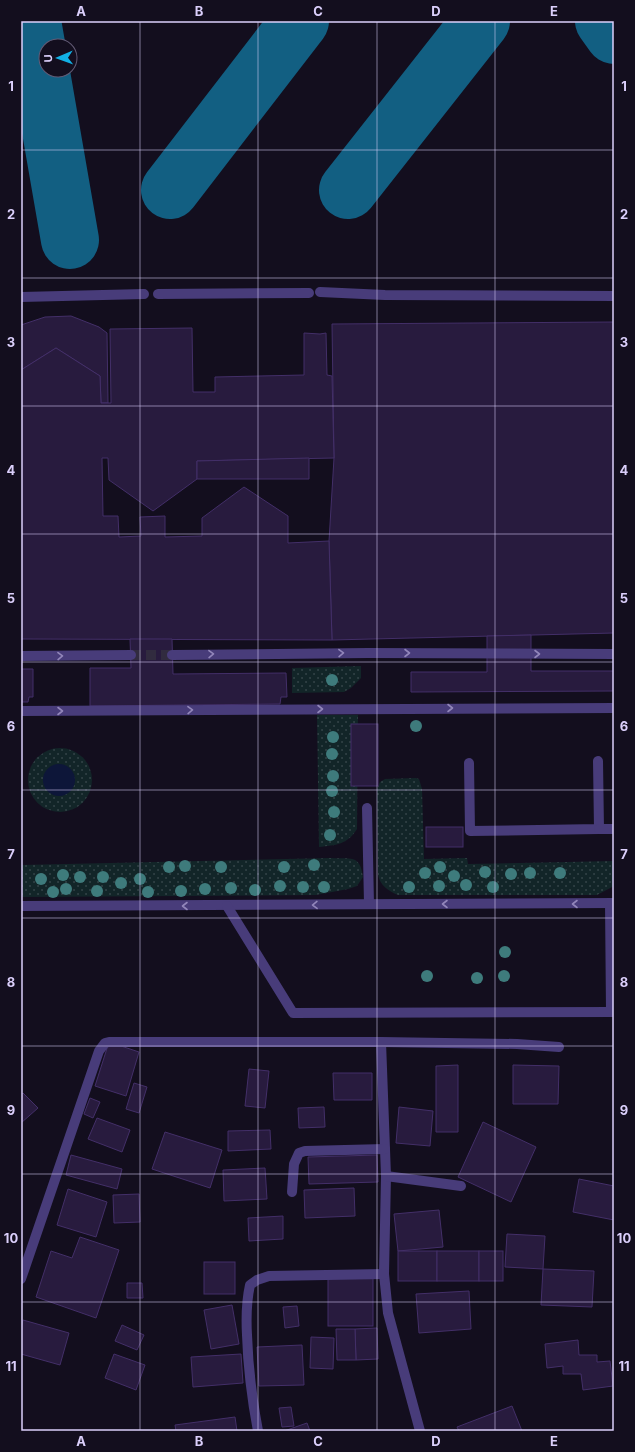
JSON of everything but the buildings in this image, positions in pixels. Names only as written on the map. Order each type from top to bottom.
[{"type":"street","points":[[158,294],[314,292],[392,295],[614,296]]},
{"type":"street","points":[[21,297],[144,294]]},
{"type":"street","points":[[172,655],[368,653],[614,654]]},
{"type":"street","points":[[21,656],[130,655]]},
{"type":"street","points":[[21,711],[614,708]]},
{"type":"street","points":[[598,761],[599,829]]},
{"type":"street","points":[[469,763],[470,831],[614,829]]},
{"type":"street","points":[[367,808],[369,904]]},
{"type":"street","points":[[21,906],[612,904],[612,1012],[293,1012],[227,906]]},
{"type":"street","points":[[21,1279],[99,1051],[105,1043],[115,1041],[381,1042],[517,1044],[559,1047]]},
{"type":"street","points":[[381,1042],[386,1176],[384,1274],[388,1313],[420,1431]]},
{"type":"street","points":[[292,1192],[294,1164],[299,1154],[305,1151],[385,1149]]},
{"type":"street","points":[[386,1176],[461,1186]]},
{"type":"street","points":[[258,1431],[250,1387],[248,1358],[246,1302],[250,1285],[257,1280],[268,1276],[384,1274]]},
{"type":"green space","points":[[361,666],[361,678],[351,688],[344,692],[292,693],[292,668]]},
{"type":"green space","points":[[317,715],[358,715],[357,829],[349,838],[341,843],[319,847]]},
{"type":"green space","points":[[54,748],[66,748],[83,757],[90,768],[92,780],[90,792],[83,803],[66,812],[54,812],[42,807],[33,798],[28,786],[28,774],[33,762],[42,753]]},
{"type":"green space","points":[[385,779],[419,779],[422,789],[424,859],[467,858],[468,864],[614,861],[614,886],[597,895],[398,895],[391,892],[383,885],[378,875],[377,789],[380,782]]},
{"type":"green space","points":[[349,858],[360,864],[363,877],[357,886],[316,895],[21,897],[21,865]]},
{"type":"water","points":[[59,764],[68,767],[72,771],[75,780],[72,789],[68,793],[59,796],[50,793],[46,789],[43,780],[46,771],[50,767]]},
{"type":"taxiway","points":[[32,21],[70,240]]},
{"type":"taxiway","points":[[170,190],[300,21]]},
{"type":"taxiway","points":[[348,190],[481,21]]},
{"type":"taxiway","points":[[604,21],[614,35]]},
{"type":"tunnel","points":[[131,655],[172,655]]}]
